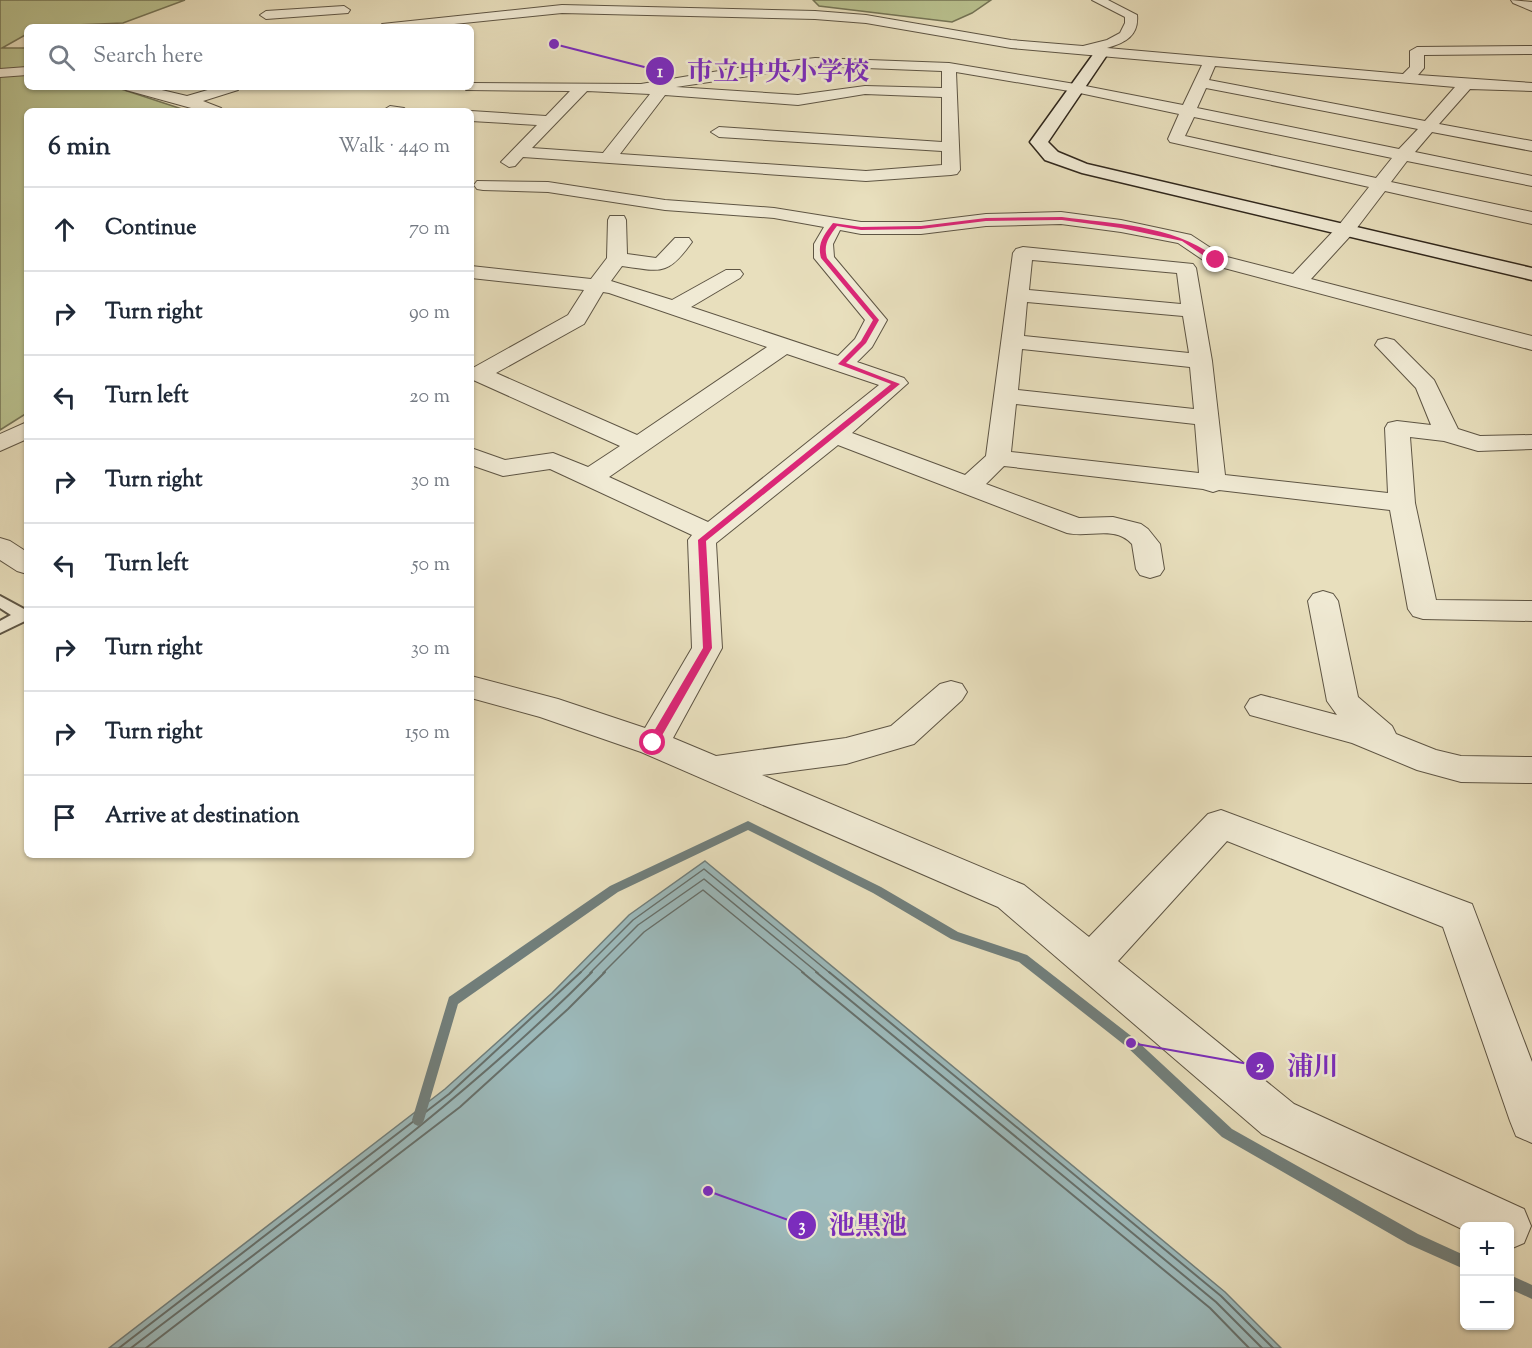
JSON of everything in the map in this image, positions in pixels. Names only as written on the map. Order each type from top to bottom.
[{"type":"street","points":[[949,67],[1088,51],[1115,43],[1124,37],[1132,26],[1131,15],[1098,0]]},
{"type":"street","points":[[1517,0],[1532,7]]},
{"type":"street","points":[[266,15],[348,8],[330,24]]},
{"type":"street","points":[[416,24],[562,9],[815,15],[866,19],[986,41],[1210,62],[1270,60],[1367,70],[1406,79],[1532,87]]},
{"type":"street","points":[[1475,37],[1532,36]]},
{"type":"street","points":[[1453,37],[1441,37],[1461,51]]},
{"type":"street","points":[[1406,79],[1417,68],[1417,51],[1532,50]]},
{"type":"street","points":[[1088,51],[1075,88],[1039,142],[1042,150],[1053,158],[1082,168],[1532,274]]},
{"type":"street","points":[[643,88],[749,70],[815,62],[949,67],[1075,88],[1532,182]]},
{"type":"street","points":[[1210,62],[1176,139],[1532,218]]},
{"type":"street","points":[[520,152],[866,176],[951,170],[949,67]]},
{"type":"street","points":[[0,73],[24,71]]},
{"type":"street","points":[[1488,85],[1480,77],[1490,73],[1532,72]]},
{"type":"street","points":[[1202,83],[1532,146]]},
{"type":"street","points":[[1298,281],[1346,229],[1403,155],[1466,84]]},
{"type":"street","points":[[477,189],[520,152],[582,88]]},
{"type":"street","points":[[471,91],[643,88],[798,100],[865,90],[949,93]]},
{"type":"street","points":[[146,90],[188,100],[208,108]]},
{"type":"street","points":[[188,100],[223,90]]},
{"type":"street","points":[[608,158],[661,90]]},
{"type":"street","points":[[861,141],[865,90]]},
{"type":"street","points":[[698,164],[741,97]]},
{"type":"street","points":[[474,116],[549,121]]},
{"type":"street","points":[[719,132],[951,147]]},
{"type":"street","points":[[477,189],[548,187],[664,205],[774,213],[861,228],[921,228],[986,220],[1062,218],[1121,226],[1184,239],[1216,260],[1532,343]]},
{"type":"street","points":[[617,220],[617,259],[597,285],[576,319],[478,374],[639,445]]},
{"type":"street","points":[[835,224],[824,240],[822,249],[824,258],[876,320],[864,342],[842,364]]},
{"type":"street","points":[[617,259],[661,265],[682,242]]},
{"type":"street","points":[[969,486],[998,458],[1023,254],[1186,268],[1201,361],[1213,484]]},
{"type":"street","points":[[474,272],[612,287],[897,384],[702,540],[707,648],[653,743]]},
{"type":"street","points":[[674,308],[733,274]]},
{"type":"street","points":[[1019,295],[1193,311]]},
{"type":"street","points":[[1014,342],[1201,361]]},
{"type":"street","points":[[590,478],[785,345]]},
{"type":"street","points":[[1386,345],[1426,385],[1447,434]]},
{"type":"street","points":[[1007,396],[1206,418]]},
{"type":"street","points":[[1532,442],[1478,444],[1447,434],[1397,428],[1402,503],[1422,609],[1532,611]]},
{"type":"street","points":[[0,444],[24,431]]},
{"type":"street","points":[[835,435],[1077,527],[1093,524],[1114,526],[1134,532],[1145,542],[1150,569]]},
{"type":"street","points":[[0,456],[13,458],[24,454]]},
{"type":"street","points":[[474,457],[503,468],[553,460],[711,533]]},
{"type":"street","points":[[998,458],[1213,484],[1402,503]]},
{"type":"street","points":[[0,547],[24,563]]},
{"type":"street","points":[[1323,601],[1342,701],[1360,719],[1396,747]]},
{"type":"street","points":[[474,688],[547,707],[653,743],[1011,896],[1278,1119],[1497,1222]]},
{"type":"street","points":[[714,769],[846,751],[903,735],[951,692]]},
{"type":"street","points":[[1261,707],[1360,733],[1429,761],[1461,769],[1532,770]]},
{"type":"street","points":[[1090,963],[1221,824],[1458,916],[1532,1121]]},
{"type":"street","points":[[1514,1230],[1532,1238]]},
{"type":"lane","points":[[0,601],[24,613]]},
{"type":"lane","points":[[0,628],[24,615]]},
{"type":"green space","points":[[0,0],[185,0],[123,23],[24,24],[24,36],[2,48],[24,48],[24,90],[124,90],[179,108],[24,108],[24,415],[0,430]]},
{"type":"green space","points":[[813,0],[991,0],[972,13],[952,22],[819,6]]},
{"type":"water","points":[[705,861],[1225,1292],[1281,1348],[109,1348],[445,1089],[552,993],[629,915]]},
{"type":"waterway","points":[[418,1120],[453,1001],[614,889],[748,825],[877,890],[955,936],[1023,958],[1131,1043],[1227,1133],[1413,1239],[1460,1260]]},
{"type":"waterway","points":[[1514,1284],[1532,1292]]},
{"type":"place","name":"市立中央小学校","points":[[554,44]]},
{"type":"place","name":"浦川","points":[[1131,1043]]},
{"type":"place","name":"池黒池","points":[[708,1191]]},
{"type":"route","points":[[653,743],[707,648],[702,540],[897,384],[842,364],[864,342],[876,320],[824,258],[822,249],[824,240],[835,224],[861,228],[921,228],[986,220],[1062,218],[1121,226],[1184,239],[1216,260]]}]
